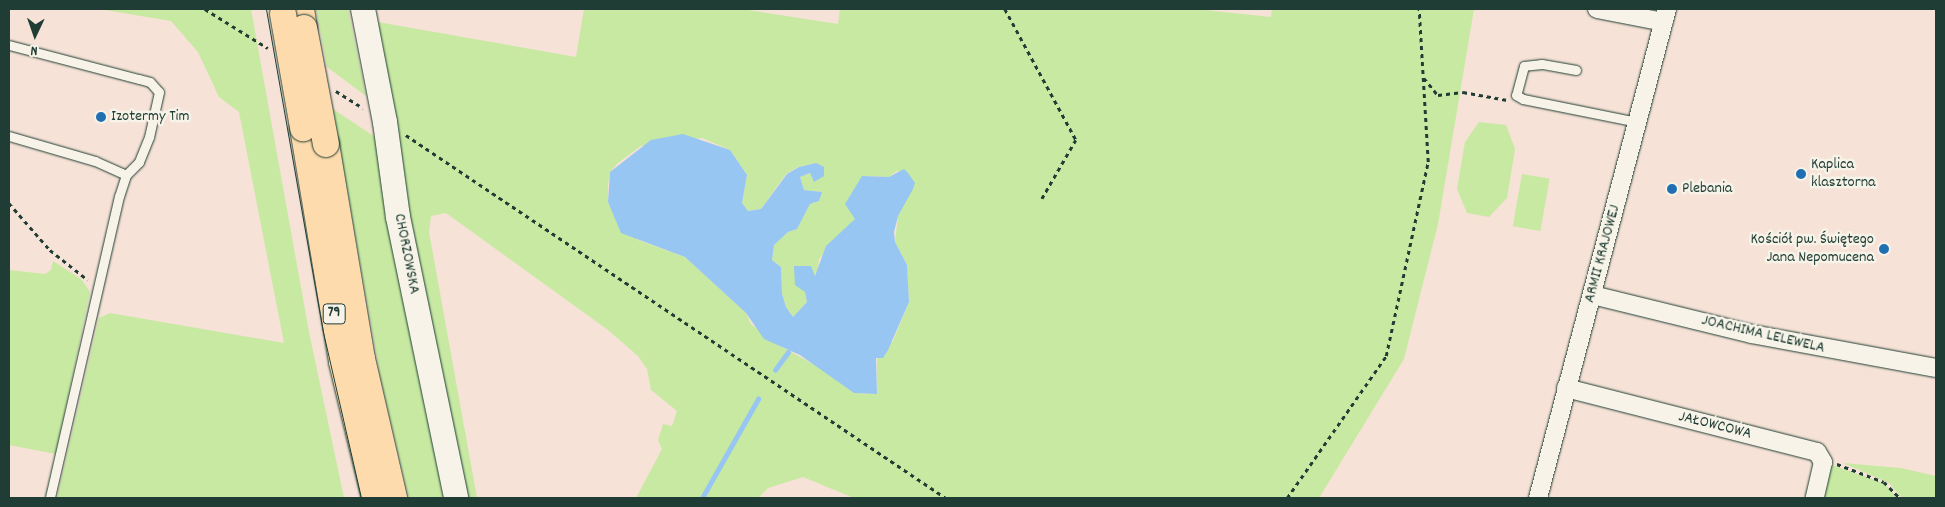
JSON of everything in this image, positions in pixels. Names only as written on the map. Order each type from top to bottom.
[{"type":"main road","name":"79","points":[[293,15],[303,128],[342,362],[375,498]]},
{"type":"main road","name":"79","points":[[293,15],[326,144],[362,359],[394,498]]},
{"type":"street","name":"CHORZOWSKA","points":[[363,9],[385,122],[398,217],[456,498]]},
{"type":"street","points":[[1597,9],[1666,15]]},
{"type":"street","name":"ARMII KRAJOWEJ","points":[[1538,498],[1666,15]]},
{"type":"street","name":"JOACHIMA LELEWELA","points":[[1592,295],[1752,334],[1936,368]]},
{"type":"street","name":"JAŁOWCOWA","points":[[1566,388],[1817,452],[1821,459]]},
{"type":"street","points":[[1816,498],[1821,459]]},
{"type":"lane","points":[[9,45],[139,79],[158,90],[149,137],[139,162],[126,174],[50,498]]},
{"type":"lane","points":[[1576,70],[1542,64],[1524,66],[1516,95],[1523,99],[1637,122]]},
{"type":"lane","points":[[9,136],[95,161],[126,174]]},
{"type":"path","points":[[205,9],[252,38]]},
{"type":"path","points":[[1005,9],[1076,140],[1042,199]]},
{"type":"path","points":[[1287,498],[1386,356],[1428,162],[1419,9]]},
{"type":"path","points":[[1423,77],[1438,95]]},
{"type":"path","points":[[336,91],[946,498]]},
{"type":"path","points":[[9,203],[50,250],[85,278],[98,294]]},
{"type":"path","points":[[1821,459],[1884,482],[1900,498]]},
{"type":"green space","points":[[99,9],[251,9],[309,332],[344,498],[57,498],[99,318],[110,313],[284,343],[239,112],[219,97],[198,52],[171,21]]},
{"type":"green space","points":[[316,9],[348,9],[366,96],[327,67]]},
{"type":"green space","points":[[584,9],[741,9],[838,24],[840,9],[1195,9],[1271,17],[1272,9],[1474,9],[1438,224],[1404,359],[1319,498],[854,498],[803,477],[768,488],[758,498],[636,498],[662,449],[658,440],[663,424],[672,426],[677,411],[651,390],[647,369],[638,356],[608,330],[446,213],[431,216],[429,232],[477,498],[456,498],[366,20],[576,57]],"holes":[[[702,138],[730,150],[747,175],[742,203],[748,211],[761,209],[786,174],[798,167],[816,163],[814,181],[810,173],[800,177],[804,190],[821,192],[819,201],[810,204],[797,229],[788,232],[774,245],[772,260],[781,267],[782,294],[786,307],[793,317],[807,302],[805,292],[818,269],[819,259],[855,219],[857,190],[862,176],[889,177],[898,170],[905,202],[898,216],[895,242],[907,265],[909,302],[893,341],[877,357],[877,394],[854,393],[826,371],[778,345],[751,324],[746,313],[685,257],[638,240],[617,222],[608,202],[610,172],[618,163],[641,146]]]},
{"type":"green space","points":[[333,109],[375,137],[446,498],[409,498],[381,380]]},
{"type":"green space","points":[[1479,122],[1506,125],[1515,149],[1507,198],[1489,217],[1467,213],[1457,189],[1465,142]]},
{"type":"green space","points":[[1522,174],[1550,179],[1540,231],[1513,226]]},
{"type":"green space","points":[[53,261],[81,279],[90,292],[56,454],[9,445],[9,270],[45,274],[51,270]]},
{"type":"green space","points":[[1823,462],[1884,483],[1898,498],[1815,498]]},
{"type":"green space","points":[[1843,463],[1901,468],[1936,476],[1936,498],[1902,498],[1889,483]]},
{"type":"water","points":[[683,134],[730,150],[747,175],[742,203],[748,211],[761,209],[787,174],[799,167],[816,163],[824,167],[824,176],[814,182],[810,173],[800,177],[804,190],[822,192],[819,201],[810,204],[797,229],[788,232],[774,245],[772,260],[781,267],[782,294],[786,307],[793,317],[807,302],[805,292],[795,285],[794,266],[811,266],[815,276],[826,246],[855,219],[845,204],[862,176],[889,177],[904,169],[908,173],[915,183],[898,216],[894,232],[895,242],[907,265],[909,302],[888,350],[883,358],[876,358],[877,394],[854,393],[800,355],[764,339],[746,313],[685,257],[621,233],[608,202],[610,172],[651,140]]},
{"type":"waterway","points":[[775,370],[788,352]]},
{"type":"waterway","points":[[702,498],[758,399]]},
{"type":"tram line","points":[[266,9],[323,332],[361,498]]},
{"type":"place","name":"Izotermy Tim","points":[[101,117]]},
{"type":"place","name":"Kaplica klasztorna","points":[[1801,174]]},
{"type":"place","name":"Plebania","points":[[1672,189]]},
{"type":"place","name":"Kościół pw. Świętego Jana Nepomucena","points":[[1884,249]]}]
